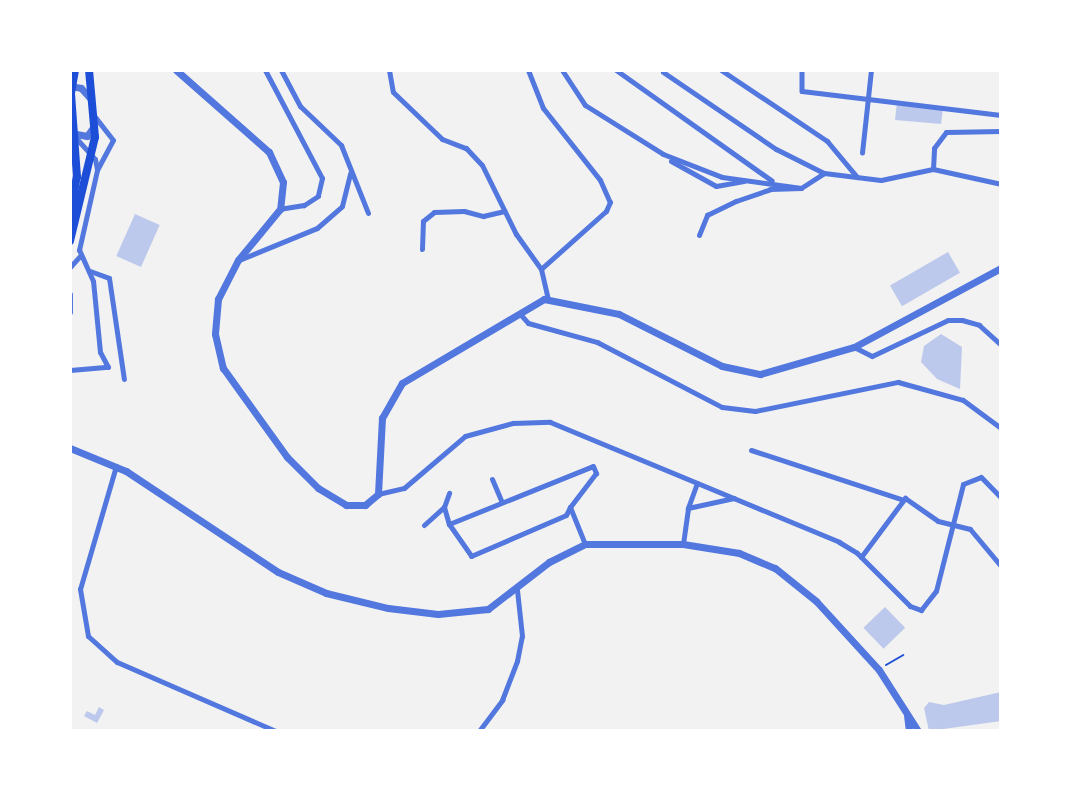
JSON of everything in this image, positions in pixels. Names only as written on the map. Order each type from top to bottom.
[{"type":"main road","points":[[70,215],[77,177],[72,134],[71,86],[75,70]]},
{"type":"main road","points":[[70,241],[92,155],[95,115],[89,70]]},
{"type":"street","points":[[176,70],[269,152],[283,182],[280,209],[239,260],[223,288],[216,315],[223,368],[261,427],[318,488],[353,506],[365,505],[378,494],[404,488],[465,436],[532,422],[563,426],[839,542],[861,557],[917,609],[931,603],[941,575],[963,484],[973,478],[988,481],[1001,498]]},
{"type":"street","points":[[265,70],[322,178],[318,196],[304,205],[280,209]]},
{"type":"street","points":[[281,70],[300,106],[341,145],[368,213]]},
{"type":"street","points":[[389,70],[393,92],[442,139],[466,148],[482,165],[504,211],[541,269],[548,299]]},
{"type":"street","points":[[528,70],[542,108],[600,180],[610,202],[606,211],[541,269]]},
{"type":"street","points":[[562,70],[585,104],[716,186],[748,180]]},
{"type":"street","points":[[616,70],[772,181]]},
{"type":"street","points":[[721,70],[827,141],[857,177]]},
{"type":"street","points":[[802,70],[802,90],[868,96],[1001,115]]},
{"type":"street","points":[[862,153],[872,70]]},
{"type":"street","points":[[663,72],[776,149],[824,173],[881,180],[933,169],[1001,184]]},
{"type":"street","points":[[70,267],[80,256],[97,170],[113,140],[95,115],[84,90],[71,86]]},
{"type":"street","points":[[72,134],[87,136],[95,115]]},
{"type":"street","points":[[933,169],[934,148],[946,132],[1001,131]]},
{"type":"street","points":[[72,134],[92,155],[97,170]]},
{"type":"street","points":[[663,154],[732,179],[772,181],[801,188]]},
{"type":"street","points":[[239,260],[317,228],[342,206],[351,170]]},
{"type":"street","points":[[699,235],[707,215],[771,189],[801,188],[824,173]]},
{"type":"street","points":[[422,249],[424,222],[434,212],[464,211],[483,216],[504,211]]},
{"type":"street","points":[[70,370],[108,368],[100,352],[90,271],[80,256]]},
{"type":"street","points":[[378,494],[382,418],[397,389],[410,377],[548,299],[626,317],[743,373],[784,369],[854,347],[1001,268]]},
{"type":"street","points":[[90,271],[109,278],[124,379]]},
{"type":"street","points":[[70,294],[70,312]]},
{"type":"street","points":[[520,314],[528,323],[597,342],[722,407],[755,411],[883,381],[898,382],[963,400],[1001,428]]},
{"type":"street","points":[[854,347],[872,356],[948,320],[962,320],[979,325],[1001,345]]},
{"type":"street","points":[[70,448],[116,466],[265,565],[345,598],[415,612],[468,613],[488,609],[517,590],[549,562],[585,544],[683,544],[738,553],[775,568],[816,601],[879,670],[918,731]]},
{"type":"street","points":[[751,450],[901,499],[909,499],[938,521],[970,529],[1001,566]]},
{"type":"street","points":[[116,466],[80,589],[88,636],[117,662],[276,731]]},
{"type":"street","points":[[444,507],[449,524],[471,556],[566,515],[596,473],[593,466],[449,524]]},
{"type":"street","points":[[492,480],[502,502]]},
{"type":"street","points":[[683,544],[688,508],[697,483]]},
{"type":"street","points":[[424,526],[444,507],[449,493]]},
{"type":"street","points":[[688,508],[734,498]]},
{"type":"street","points":[[861,557],[887,525],[901,499]]},
{"type":"street","points":[[570,507],[585,544]]},
{"type":"street","points":[[479,731],[502,700],[517,661],[522,636],[517,590]]},
{"type":"street","points":[[907,714],[909,731]]},
{"type":"path","points":[[879,670],[903,654]]},
{"type":"building","points":[[897,102],[943,109],[941,124],[895,120]]},
{"type":"building","points":[[135,214],[160,225],[141,267],[116,256]]},
{"type":"building","points":[[948,252],[960,273],[902,306],[890,286]]},
{"type":"building","points":[[941,334],[962,347],[960,389],[937,379],[921,362],[924,346]]},
{"type":"building","points":[[885,607],[905,628],[884,649],[863,628]]},
{"type":"building","points":[[1001,692],[1001,721],[929,731],[924,708],[929,702],[944,705]]},
{"type":"building","points":[[99,707],[104,710],[97,723],[84,716],[87,711],[95,715]]}]
